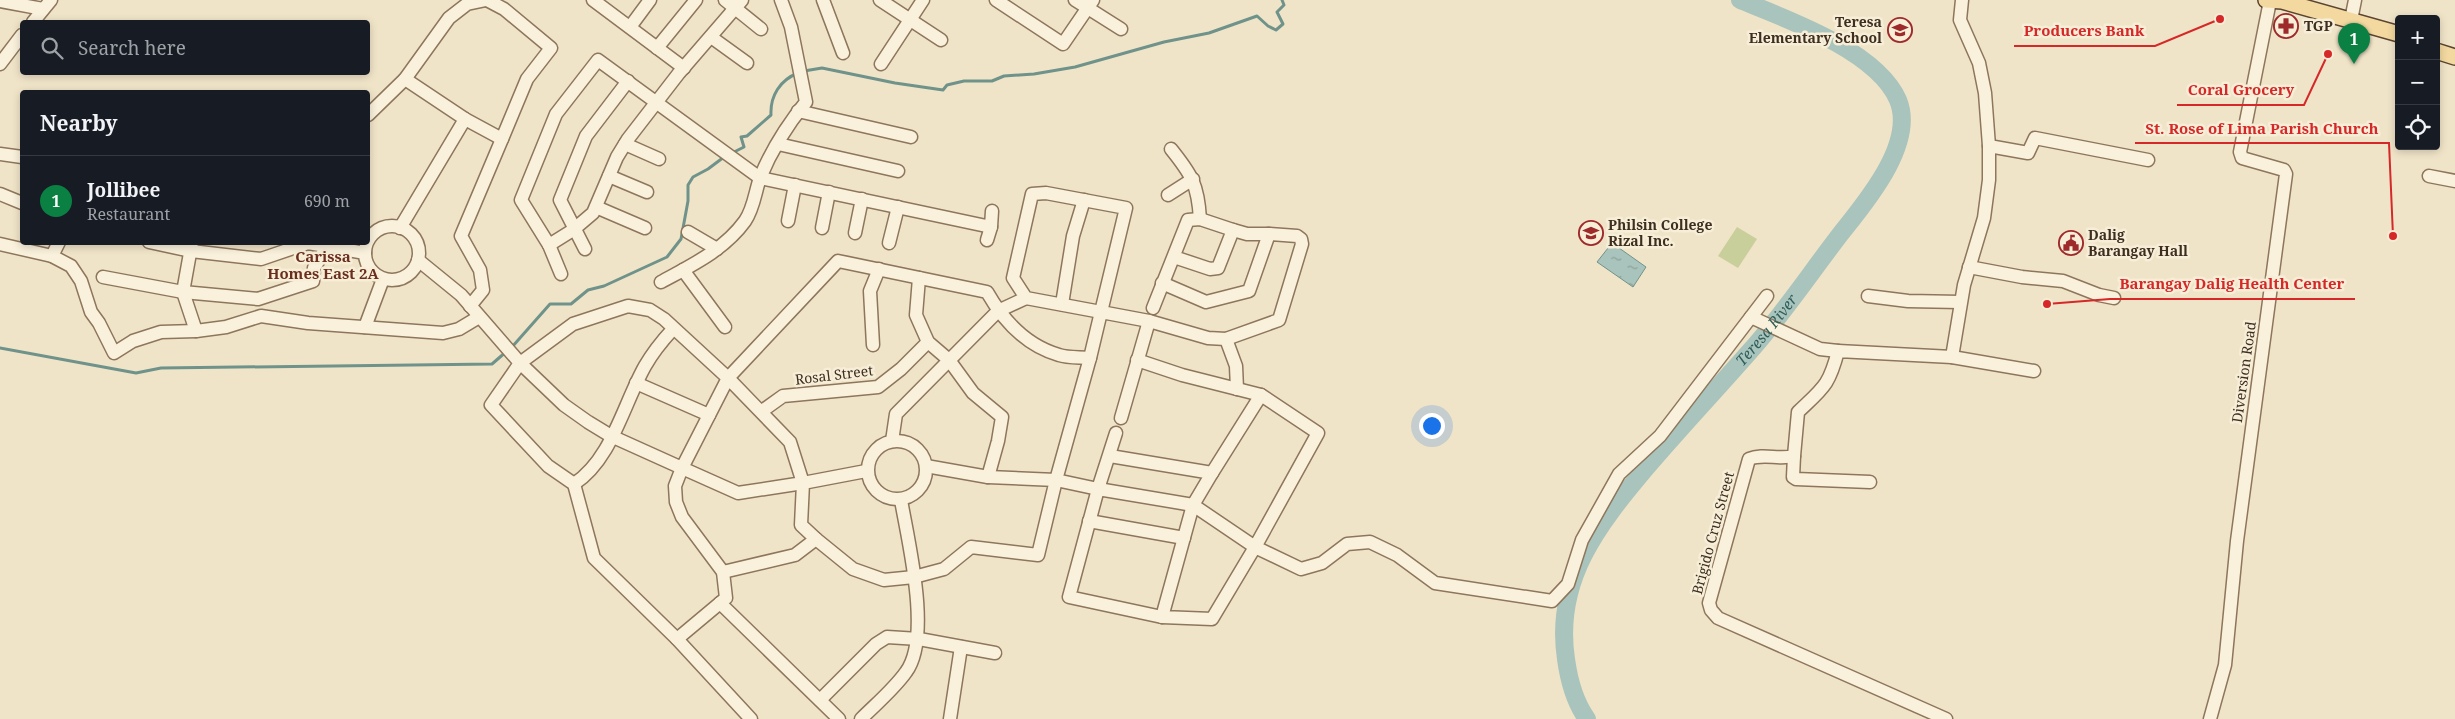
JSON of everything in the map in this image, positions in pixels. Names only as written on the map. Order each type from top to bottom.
[{"type":"main road","points":[[2268,1],[2282,1],[2395,33]]},
{"type":"main road","points":[[2268,1],[2280,9],[2395,43]]},
{"type":"main road","points":[[2440,52],[2455,57]]},
{"type":"street","points":[[370,113],[405,79],[449,18],[468,4],[486,0],[504,9],[550,48],[527,78],[461,236],[480,270],[483,290],[470,306]]},
{"type":"street","points":[[630,27],[650,0]]},
{"type":"street","points":[[657,48],[696,0]]},
{"type":"street","points":[[725,0],[739,5],[761,29]]},
{"type":"street","points":[[662,282],[709,256],[745,221],[754,202],[760,178],[778,144],[802,106],[796,48],[781,0]]},
{"type":"street","points":[[823,0],[843,53]]},
{"type":"street","points":[[880,0],[942,40]]},
{"type":"street","points":[[881,64],[923,0]]},
{"type":"street","points":[[996,0],[1063,44],[1090,4]]},
{"type":"street","points":[[1075,0],[1090,4],[1120,29]]},
{"type":"street","points":[[1952,357],[1960,302],[1984,218],[1989,180],[1989,146],[1985,93],[1979,63],[1960,20],[1962,0]]},
{"type":"street","points":[[2351,20],[2355,0]]},
{"type":"street","points":[[0,1],[47,5]]},
{"type":"street","name":"Diversion Road","points":[[2210,719],[2225,665],[2238,532],[2286,174],[2284,170],[2249,162],[2242,158],[2240,152],[2268,1]]},
{"type":"street","points":[[598,2],[684,68]]},
{"type":"street","points":[[35,20],[47,5]]},
{"type":"street","points":[[549,245],[574,230],[593,213],[625,144],[656,102],[739,5]]},
{"type":"street","points":[[711,37],[747,63]]},
{"type":"street","points":[[0,64],[20,39]]},
{"type":"street","points":[[561,274],[549,245],[521,200],[556,114],[598,60],[760,178],[991,227]]},
{"type":"street","points":[[405,79],[465,119],[502,139]]},
{"type":"street","points":[[585,249],[560,200],[586,136],[628,81]]},
{"type":"street","points":[[802,106],[911,137]]},
{"type":"street","points":[[400,228],[465,119]]},
{"type":"street","points":[[1989,146],[2028,153],[2035,138],[2148,160]]},
{"type":"street","points":[[625,144],[659,159]]},
{"type":"street","points":[[778,144],[898,171]]},
{"type":"street","points":[[1171,148],[1193,179],[1199,194],[1200,219]]},
{"type":"street","points":[[0,154],[20,157]]},
{"type":"street","points":[[609,176],[647,192]]},
{"type":"street","points":[[2429,176],[2455,181]]},
{"type":"street","points":[[1168,195],[1193,179]]},
{"type":"street","points":[[788,221],[795,185]]},
{"type":"street","points":[[822,228],[829,192]]},
{"type":"street","points":[[751,719],[677,639],[594,558],[574,484],[548,466],[490,405],[517,360],[573,324],[628,306],[650,310],[664,319],[728,378],[790,442],[803,483],[801,525],[816,540],[853,569],[884,580],[914,577],[944,569],[971,547],[1038,555],[1056,480],[1102,312],[1126,208],[1046,193],[1032,194],[1013,278],[1026,298]]},
{"type":"street","points":[[0,194],[20,202]]},
{"type":"street","points":[[855,233],[862,199]]},
{"type":"street","points":[[1062,304],[1073,236],[1084,200]]},
{"type":"street","points":[[596,207],[645,228]]},
{"type":"street","points":[[889,243],[898,207]]},
{"type":"street","points":[[987,240],[991,227],[992,211]]},
{"type":"street","points":[[892,441],[896,414],[998,311],[1026,298],[1149,321],[1208,338],[1226,339],[1279,320],[1302,244],[1301,239],[1297,236],[1247,234],[1200,219],[1188,220],[1153,308]]},
{"type":"street","points":[[367,245],[365,253],[369,267],[383,279],[394,280],[407,275],[414,268],[418,260],[416,242],[410,233],[400,228],[390,226],[374,233],[370,237]]},
{"type":"street","points":[[1174,257],[1210,269],[1218,268],[1233,230]]},
{"type":"street","points":[[688,232],[717,249]]},
{"type":"street","points":[[1162,283],[1206,302],[1248,291],[1269,234]]},
{"type":"street","points":[[0,244],[52,256],[71,266],[81,281],[91,312],[99,323],[114,353],[133,341],[161,332],[196,331],[226,327],[261,316],[308,323],[444,333],[459,329],[479,318]]},
{"type":"street","points":[[52,256],[58,245]]},
{"type":"street","points":[[173,245],[261,259],[300,245]]},
{"type":"street","points":[[103,277],[183,292],[258,299],[313,281],[314,268],[329,245]]},
{"type":"street","points":[[334,245],[365,253]]},
{"type":"street","points":[[192,247],[183,292],[196,331]]},
{"type":"street","points":[[418,260],[461,295],[517,360],[564,405],[611,436],[738,493],[866,471]]},
{"type":"street","points":[[677,639],[726,598],[723,572],[682,517],[676,502],[675,486],[682,468],[728,378],[838,260],[988,292],[998,311],[1030,342],[1059,356],[1090,358]]},
{"type":"street","points":[[1969,267],[2022,277],[2063,281],[2114,298]]},
{"type":"street","points":[[873,345],[870,291],[879,269]]},
{"type":"street","points":[[683,270],[725,326]]},
{"type":"street","points":[[919,278],[916,315],[928,342],[949,360],[973,393],[1002,417],[998,441],[988,477]]},
{"type":"street","points":[[365,327],[383,279]]},
{"type":"street","points":[[926,466],[988,477],[1056,480],[1193,506],[1255,547],[1301,569],[1322,563],[1347,544],[1370,542],[1397,556],[1435,583],[1453,588],[1552,601],[1568,584],[1582,540],[1619,474],[1660,436],[1756,318],[1768,296]]},
{"type":"street","points":[[1868,296],[1908,301],[1960,302]]},
{"type":"street","points":[[1756,318],[1820,349],[1952,357],[2034,371]]},
{"type":"street","points":[[1121,418],[1149,321]]},
{"type":"street","points":[[574,484],[588,475],[599,460],[636,383],[655,349],[673,329]]},
{"type":"street","points":[[1226,339],[1236,366],[1237,389]]},
{"type":"street","name":"Rosal Street","points":[[762,411],[783,396],[878,387],[901,369],[928,342]]},
{"type":"street","points":[[1838,351],[1832,376],[1826,385],[1798,412],[1793,477],[1796,479],[1870,482]]},
{"type":"street","points":[[1116,433],[1098,489],[1069,597],[1162,617],[1212,619],[1255,547],[1318,433],[1261,395],[1182,376],[1137,360]]},
{"type":"street","points":[[636,383],[709,415]]},
{"type":"street","points":[[1162,617],[1193,506],[1261,395]]},
{"type":"street","points":[[892,441],[909,444],[920,452],[926,466],[924,483],[914,494],[901,500],[885,497],[871,484],[866,471],[870,458],[878,447],[892,441]]},
{"type":"street","points":[[1110,456],[1212,473]]},
{"type":"street","name":"Brigido Cruz Street","points":[[1794,456],[1749,458],[1710,597],[1711,610],[1718,618],[1946,719]]},
{"type":"street","points":[[861,719],[907,672],[919,639],[914,577],[901,500]]},
{"type":"street","points":[[1089,521],[1184,538]]},
{"type":"street","points":[[723,572],[795,555],[816,540]]},
{"type":"street","points":[[720,603],[839,719]]},
{"type":"street","points":[[820,700],[887,637],[919,639],[995,653]]},
{"type":"street","points":[[950,719],[962,647]]},
{"type":"green space","points":[[1737,227],[1757,239],[1738,268],[1718,256]]},
{"type":"water","points":[[1612,243],[1646,267],[1633,287],[1597,262]]},
{"type":"waterway","points":[[804,71],[822,68],[895,83],[943,90],[947,85],[964,81],[992,81],[1004,76],[1034,74],[1075,67],[1164,42],[1209,33],[1257,16],[1268,26],[1276,30],[1283,24],[1277,12],[1284,5],[1282,0]]},
{"type":"waterway","name":"Teresa River","points":[[1587,719],[1575,698],[1571,683],[1566,659],[1564,630],[1567,604],[1573,579],[1584,555],[1596,533],[1628,489],[1763,336],[1863,205],[1886,171],[1895,153],[1900,135],[1902,117],[1898,100],[1887,82],[1871,66],[1829,39],[1740,0]]},
{"type":"waterway","points":[[732,153],[744,147],[741,137],[747,136],[771,115],[772,101],[781,84],[798,73]]},
{"type":"waterway","points":[[512,347],[550,304],[571,304],[588,290],[604,286],[667,257],[681,239],[688,201],[688,185],[693,177],[724,157]]},
{"type":"waterway","points":[[0,348],[136,373],[161,368],[492,364],[507,351]]},
{"type":"place","name":"Producers Bank","points":[[2220,19]]},
{"type":"place","name":"TGP","points":[[2286,26]]},
{"type":"place","name":"Teresa Elementary School","points":[[1900,30]]},
{"type":"place","name":"Coral Grocery","points":[[2328,54]]},
{"type":"place","name":"Jollibee","points":[[2354,64]]},
{"type":"place","name":"Philsin College Rizal Inc.","points":[[1591,233]]},
{"type":"place","name":"St. Rose of Lima Parish Church","points":[[2393,236]]},
{"type":"place","name":"Dalig Barangay Hall","points":[[2071,243]]},
{"type":"place","name":"Barangay Dalig Health Center","points":[[2047,304]]},
{"type":"district","name":"Carissa Homes East 2A","points":[[323,266]]}]
